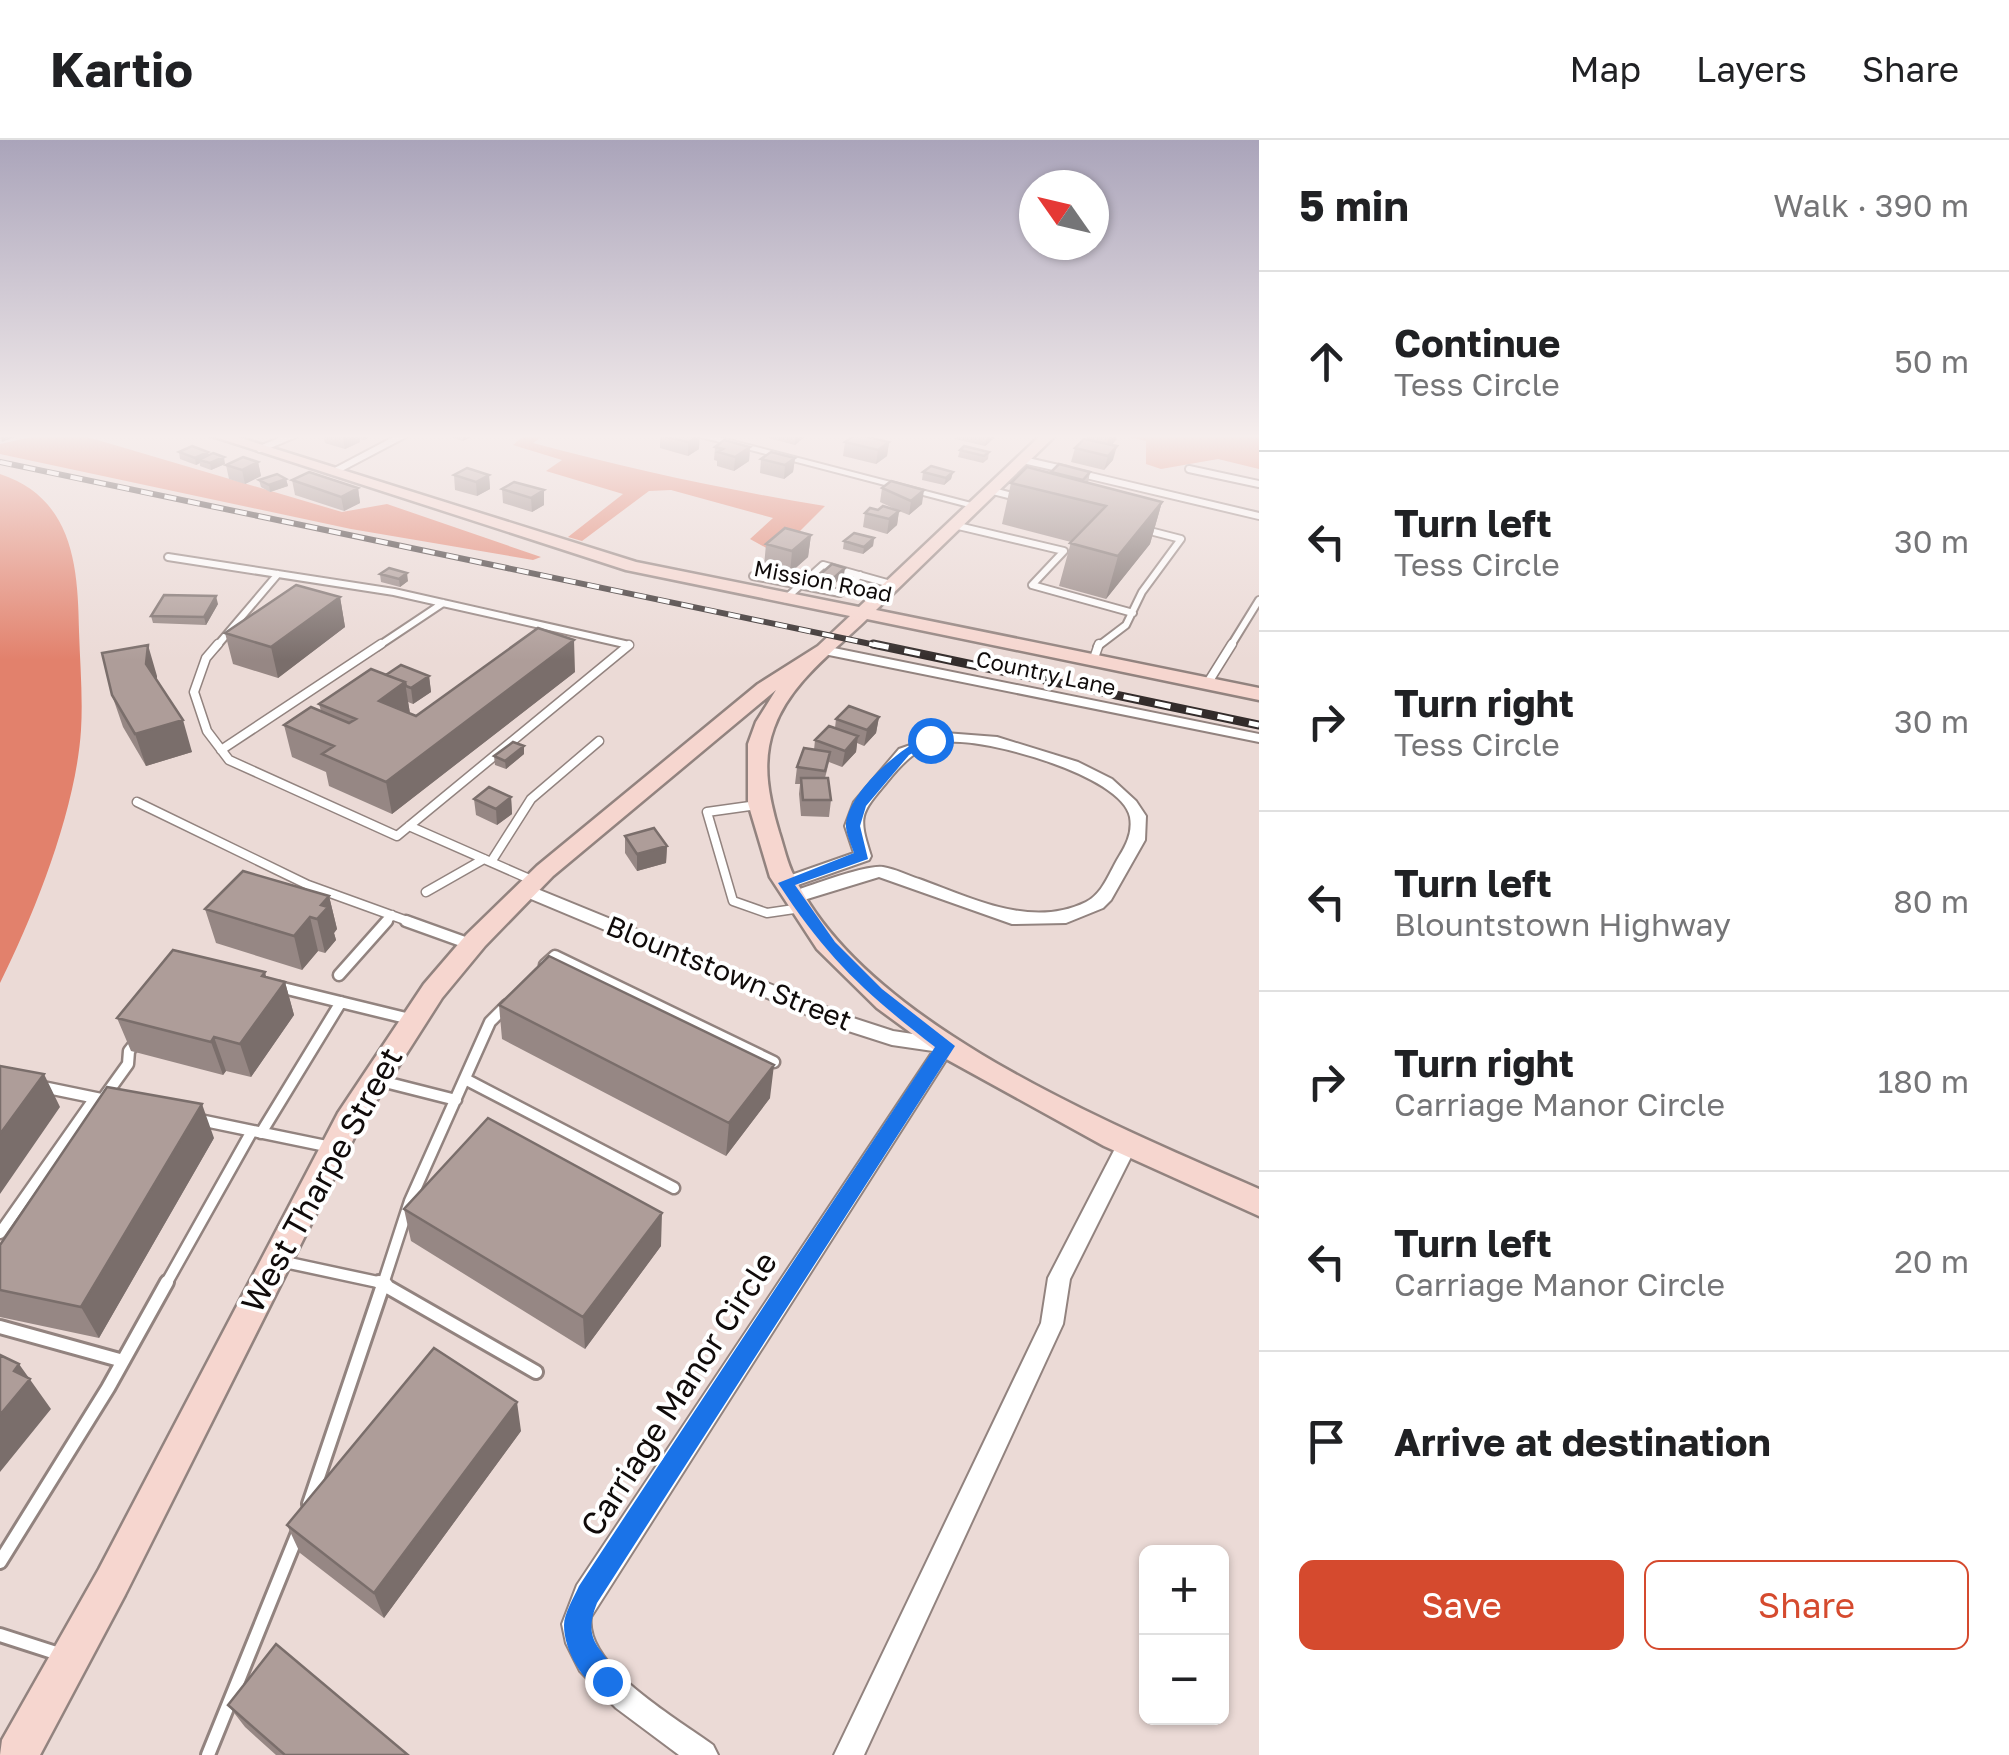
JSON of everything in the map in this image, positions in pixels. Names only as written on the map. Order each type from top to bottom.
[{"type":"main road","name":"Mission Road","points":[[451,509],[632,566],[1259,694]]},
{"type":"main road","points":[[946,1046],[876,993],[830,946],[793,896],[770,853],[760,805],[757,750],[762,731],[790,683],[969,509]]},
{"type":"main road","name":"West Tharpe Street","points":[[18,1755],[334,1148],[412,1020],[472,944],[530,885],[765,688],[824,650]]},
{"type":"main road","points":[[707,736],[728,730],[762,731]]},
{"type":"main road","name":"Blountstown Street","points":[[946,1046],[1030,1094],[1259,1203]]},
{"type":"street","name":"Country Lane","points":[[824,650],[1259,738]]},
{"type":"street","points":[[793,896],[853,870],[889,873],[1012,918],[1066,917],[1097,904],[1105,896],[1137,840],[1138,816],[1121,792],[1073,765],[997,741],[945,737],[904,752],[859,805],[853,826],[862,856],[853,870]]},
{"type":"street","name":"Blountstown Street","points":[[530,885],[846,1023],[892,1038],[946,1046]]},
{"type":"street","name":"Carriage Manor Circle","points":[[704,1755],[607,1681],[585,1656],[576,1623],[588,1595],[946,1046]]},
{"type":"street","points":[[849,1755],[1052,1324],[1058,1278],[1074,1242],[1128,1143]]},
{"type":"lane","points":[[1231,509],[1259,516]]},
{"type":"lane","points":[[954,525],[1064,551],[1032,586],[1132,612]]},
{"type":"lane","points":[[1093,661],[1098,644],[1126,626],[1142,592],[1181,540],[1124,525]]},
{"type":"lane","points":[[168,557],[278,574],[443,603],[629,645],[397,836],[229,760],[206,732],[194,692],[206,658],[278,574]]},
{"type":"lane","points":[[785,599],[823,565],[894,585]]},
{"type":"lane","points":[[754,576],[840,594],[860,575]]},
{"type":"lane","points":[[1208,684],[1259,600]]},
{"type":"lane","points":[[221,750],[443,603]]},
{"type":"lane","points":[[426,892],[488,861],[530,798],[599,740]]},
{"type":"lane","points":[[137,802],[308,885],[472,944]]},
{"type":"lane","points":[[760,805],[707,812],[733,901],[766,913],[793,896]]},
{"type":"lane","points":[[410,826],[488,861],[530,885]]},
{"type":"lane","points":[[339,975],[392,915]]},
{"type":"lane","points":[[529,982],[554,956],[774,1062]]},
{"type":"lane","points":[[270,985],[412,1020]]},
{"type":"lane","points":[[208,1755],[253,1650],[335,1435],[410,1201],[490,1022],[516,996]]},
{"type":"lane","points":[[0,1562],[257,1132],[341,1002]]},
{"type":"lane","points":[[0,1233],[98,1098],[128,1064],[129,1051],[139,1037]]},
{"type":"lane","points":[[373,1079],[456,1100]]},
{"type":"lane","points":[[465,1079],[674,1188]]},
{"type":"lane","points":[[23,1082],[121,1103]]},
{"type":"lane","points":[[178,1115],[334,1148]]},
{"type":"lane","points":[[276,1261],[384,1283],[536,1372]]},
{"type":"lane","points":[[0,1327],[123,1361]]},
{"type":"lane","points":[[0,1635],[71,1658]]},
{"type":"shaded area","points":[[0,509],[51,509],[66,537],[76,582],[82,706],[78,761],[40,893],[0,983]]},
{"type":"shaded area","points":[[259,509],[403,509],[541,557],[533,560]]},
{"type":"shaded area","points":[[603,509],[624,509],[582,541],[568,537]]},
{"type":"shaded area","points":[[742,509],[822,509],[790,541],[770,550],[750,539],[773,518]]},
{"type":"building","points":[[1103,509],[1156,509],[1118,556],[1070,543]]},
{"type":"building","points":[[899,511],[889,519],[865,513]]},
{"type":"building","points":[[785,528],[811,535],[792,551],[766,544]]},
{"type":"building","points":[[854,533],[874,538],[864,547],[844,541]]},
{"type":"building","points":[[832,564],[845,568],[829,582],[816,578]]},
{"type":"building","points":[[389,568],[407,573],[399,579],[380,574]]},
{"type":"building","points":[[296,585],[340,597],[271,647],[225,633]]},
{"type":"building","points":[[164,595],[216,596],[204,617],[151,616]]},
{"type":"building","points":[[538,628],[574,640],[386,782],[322,754],[334,746],[284,725],[311,707],[349,723],[356,719],[319,704],[371,669],[405,682],[379,701],[416,716]]},
{"type":"building","points":[[148,645],[146,664],[183,720],[135,734],[112,695],[102,653]]},
{"type":"building","points":[[401,665],[429,676],[411,688],[386,675]]},
{"type":"building","points":[[849,706],[879,717],[867,730],[836,719]]},
{"type":"building","points":[[829,726],[858,736],[845,751],[815,740]]},
{"type":"building","points":[[513,742],[524,746],[505,761],[494,756]]},
{"type":"building","points":[[804,748],[830,752],[825,771],[797,767]]},
{"type":"building","points":[[801,778],[828,778],[831,800],[803,800]]},
{"type":"building","points":[[489,787],[511,797],[496,809],[474,799]]},
{"type":"building","points":[[654,828],[667,846],[637,854],[625,836]]},
{"type":"building","points":[[243,871],[329,896],[321,905],[328,907],[317,919],[310,917],[294,936],[205,909]]},
{"type":"building","points":[[173,950],[265,972],[262,976],[285,982],[240,1044],[214,1037],[211,1042],[117,1018]]},
{"type":"building","points":[[549,956],[774,1065],[729,1123],[499,1005]]},
{"type":"building","points":[[0,1066],[44,1074],[0,1134]]},
{"type":"building","points":[[107,1087],[202,1104],[81,1307],[0,1290],[0,1245]]},
{"type":"building","points":[[488,1118],[662,1213],[583,1317],[404,1209]]},
{"type":"building","points":[[434,1348],[517,1402],[374,1593],[287,1525]]},
{"type":"building","points":[[0,1355],[19,1364],[14,1371],[30,1379],[0,1415]]},
{"type":"building","points":[[276,1644],[408,1755],[285,1755],[228,1705]]},
{"type":"railway","points":[[227,509],[885,647]]},
{"type":"railway","points":[[873,644],[1259,725]]},
{"type":"route","points":[[607,1681],[585,1656],[576,1623],[588,1595],[946,1046],[876,993],[807,919],[786,883],[857,861],[863,851],[853,826],[859,805],[904,752],[930,740]]}]
